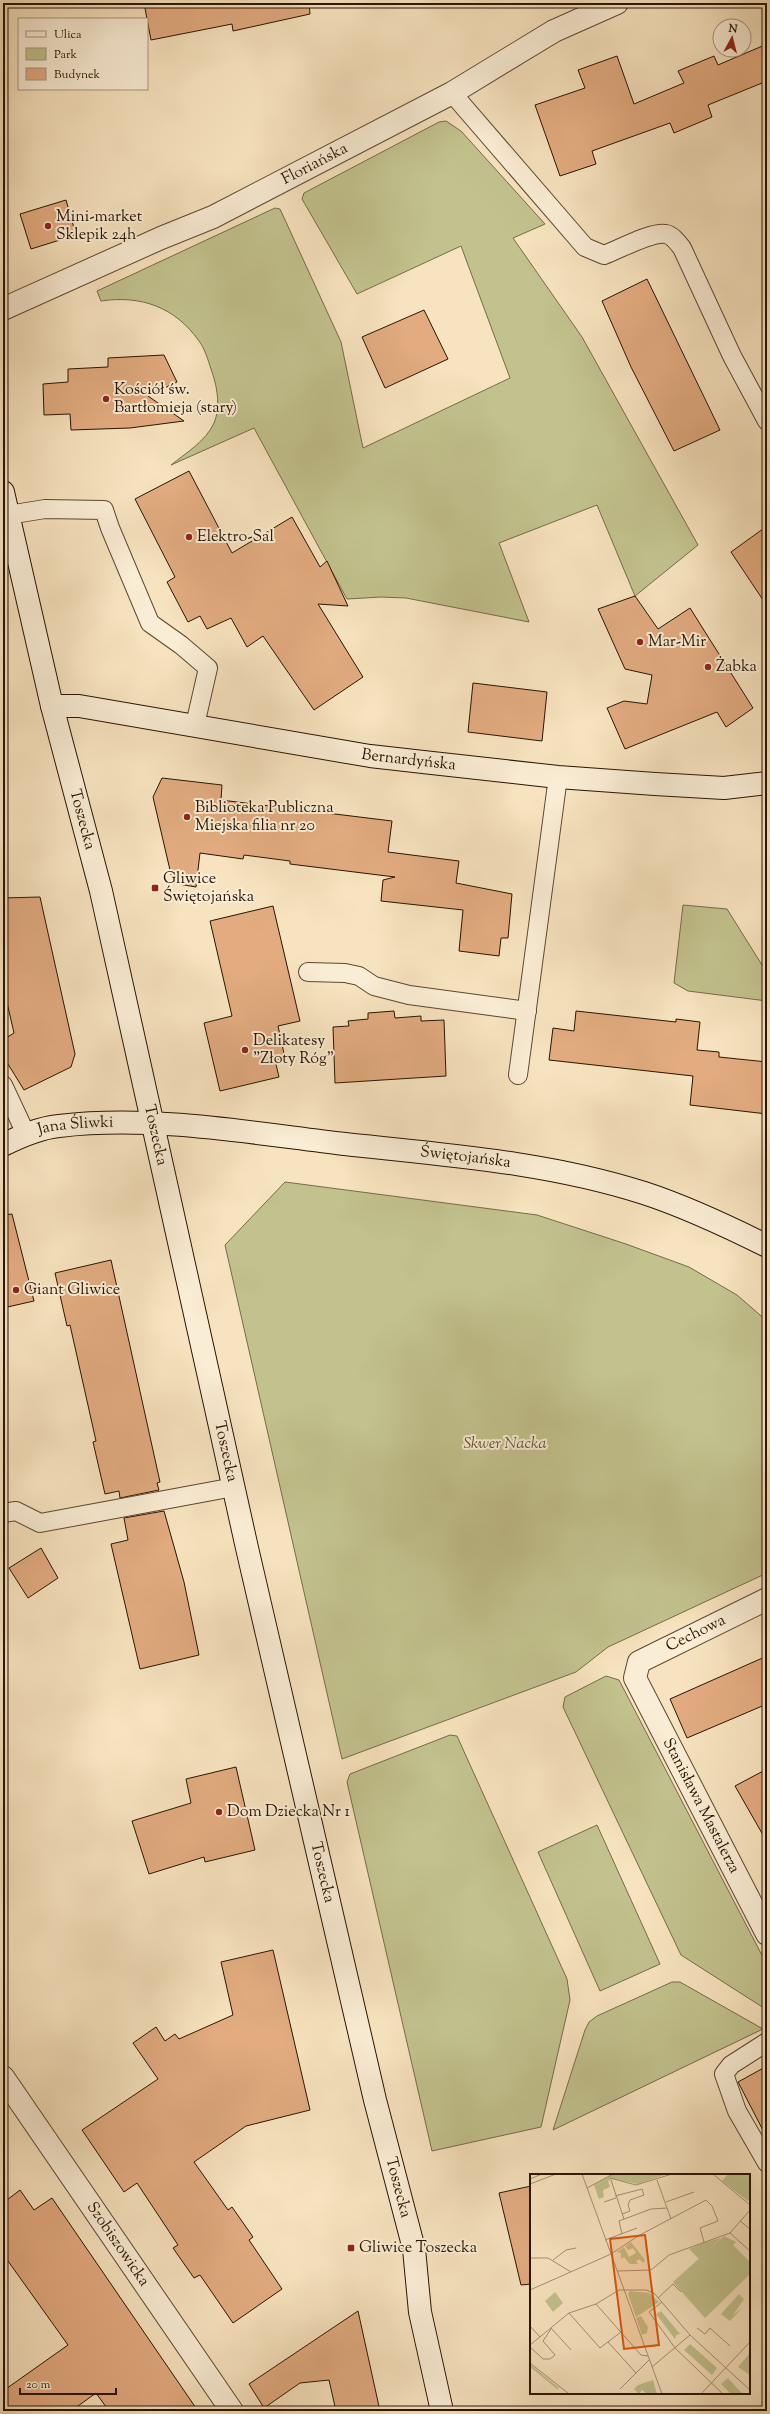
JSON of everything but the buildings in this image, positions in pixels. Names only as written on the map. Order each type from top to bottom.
[{"type":"street","name":"Floriańska","points":[[3,309],[161,238],[213,217],[452,93],[554,31],[617,3]]},
{"type":"street","name":"Toszecka","points":[[3,492],[52,706],[101,891],[234,1487],[375,2100],[414,2249],[420,2312],[442,2411]]},
{"type":"street","name":"Bernardyńska","points":[[52,706],[79,706],[370,756],[558,777],[724,788],[767,782]]},
{"type":"street","name":"Jana Śliwki","points":[[3,1145],[26,1134],[58,1126],[152,1122]]},
{"type":"street","name":"Świętojańska","points":[[152,1122],[503,1162],[581,1176],[644,1193],[700,1214],[767,1246]]},
{"type":"street","name":"Cechowa","points":[[635,1678],[639,1662],[767,1599]]},
{"type":"street","name":"Stanisława Mastalerza","points":[[635,1678],[767,1934]]},
{"type":"street","name":"Szobiszowicka","points":[[3,2077],[232,2411]]},
{"type":"lane","points":[[452,93],[585,247],[604,255],[657,234],[667,234],[676,241],[682,248],[732,356],[767,421]]},
{"type":"lane","points":[[8,515],[44,509],[104,510],[110,528],[150,622],[181,645],[208,668],[195,725]]},
{"type":"lane","points":[[518,1075],[558,777]]},
{"type":"lane","points":[[308,972],[345,973],[359,976],[374,986],[409,995],[527,1012]]},
{"type":"lane","points":[[3,1085],[26,1134]]},
{"type":"lane","points":[[3,1513],[16,1512],[40,1523],[234,1487]]},
{"type":"lane","points":[[767,2042],[731,2065],[724,2074],[737,2111],[767,2163]]},
{"type":"green space","points":[[446,121],[461,131],[545,224],[513,238],[582,337],[698,545],[635,596],[597,505],[499,543],[529,622],[406,598],[381,597],[347,599],[254,428],[171,465],[201,441],[214,423],[216,417],[218,403],[216,389],[205,351],[190,329],[168,312],[143,302],[130,300],[101,301],[97,291],[275,208],[280,209],[341,342],[363,448],[510,378],[461,246],[357,294],[302,199],[304,193],[439,122]]},
{"type":"green space","points":[[683,905],[727,909],[767,973],[767,1001],[688,991],[674,983]]},
{"type":"green space","name":"Skwer Nacka","points":[[285,1182],[537,1215],[626,1244],[689,1267],[737,1295],[767,1321],[767,1573],[608,1647],[576,1672],[342,1759],[225,1245]]},
{"type":"green space","points":[[606,1676],[619,1680],[767,1965],[767,2010],[681,1955],[563,1707],[565,1697]]},
{"type":"green space","points":[[450,1735],[457,1736],[567,1979],[570,2000],[541,2127],[432,2151],[347,1782],[350,1774]]},
{"type":"green space","points":[[597,1825],[660,1964],[600,1991],[538,1852]]},
{"type":"green space","points":[[672,1982],[680,1982],[763,2029],[553,2130],[585,2030],[589,2022],[597,2016]]},
{"type":"place","name":"Mini-market Sklepik 24h","points":[[48,226]]},
{"type":"place","name":"Kościół św. Bartłomieja (stary)","points":[[106,399]]},
{"type":"place","name":"Elektro-Sal","points":[[189,537]]},
{"type":"place","name":"Mar-Mir","points":[[640,642]]},
{"type":"place","name":"Żabka","points":[[708,667]]},
{"type":"place","name":"Biblioteka Publiczna Miejska filia nr 20","points":[[187,817]]},
{"type":"place","name":"Gliwice Świętojańska","points":[[155,888]]},
{"type":"place","name":"Delikatesy \"Złoty Róg\"","points":[[245,1050]]},
{"type":"place","name":"Giant Gliwice","points":[[16,1290]]},
{"type":"place","name":"Dom Dziecka Nr 1","points":[[219,1812]]},
{"type":"place","name":"Gliwice Toszecka","points":[[351,2248]]}]
